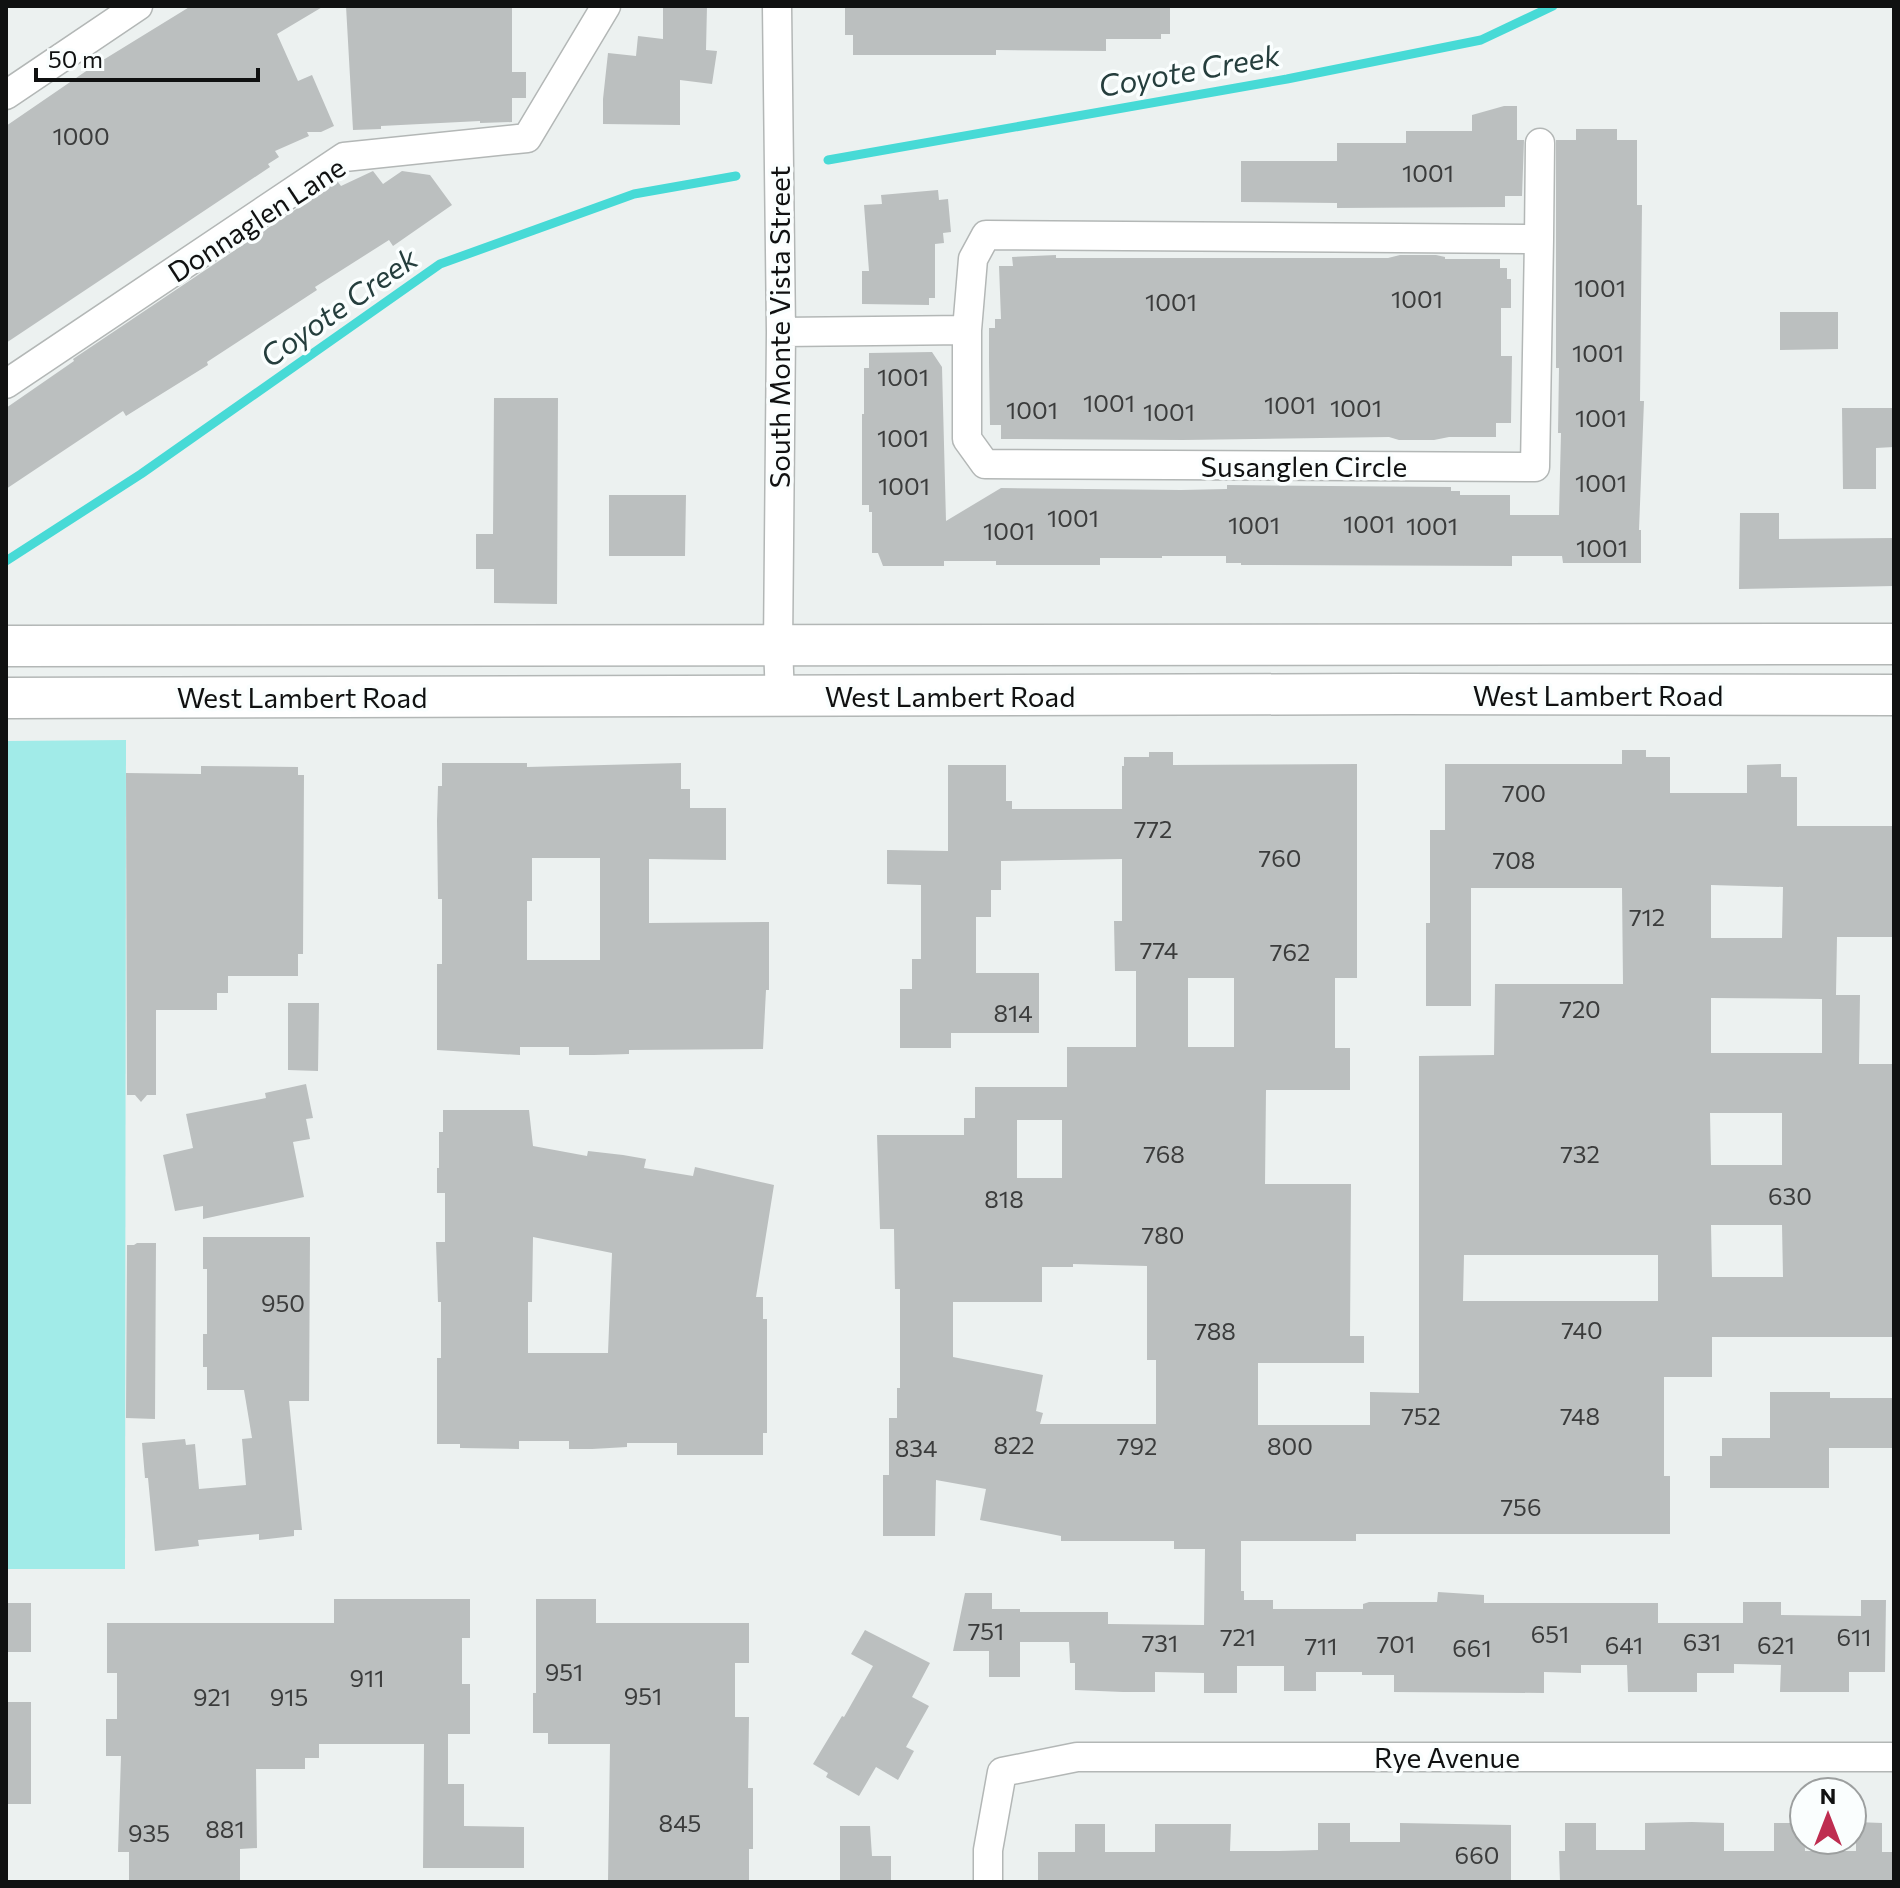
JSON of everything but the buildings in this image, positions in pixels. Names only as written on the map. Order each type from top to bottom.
[{"type":"main road","name":"West Lambert Road","points":[[6,646],[1894,644]]},
{"type":"main road","name":"West Lambert Road","points":[[6,698],[1894,695]]},
{"type":"street","name":"Donnaglen Lane","points":[[6,384],[344,157],[527,138],[606,6]]},
{"type":"street","name":"South Monte Vista Street","points":[[777,6],[781,332],[780,696]]},
{"type":"street","points":[[6,95],[125,9]]},
{"type":"street","name":"Susanglen Circle","points":[[1539,239],[986,235],[973,259],[967,330],[967,439],[985,464],[1535,467],[1539,239],[1540,143]]},
{"type":"street","points":[[781,332],[967,330]]},
{"type":"street","name":"Rye Avenue","points":[[988,1882],[988,1850],[1002,1772],[1077,1757],[1894,1757]]},
{"type":"shaded area","points":[[126,740],[125,1569],[6,1569],[6,741]]},
{"type":"waterway","name":"Coyote Creek","points":[[828,160],[1287,79],[1481,40],[1553,6]]},
{"type":"waterway","name":"Coyote Creek","points":[[6,561],[141,474],[440,264],[634,194],[736,176]]}]
